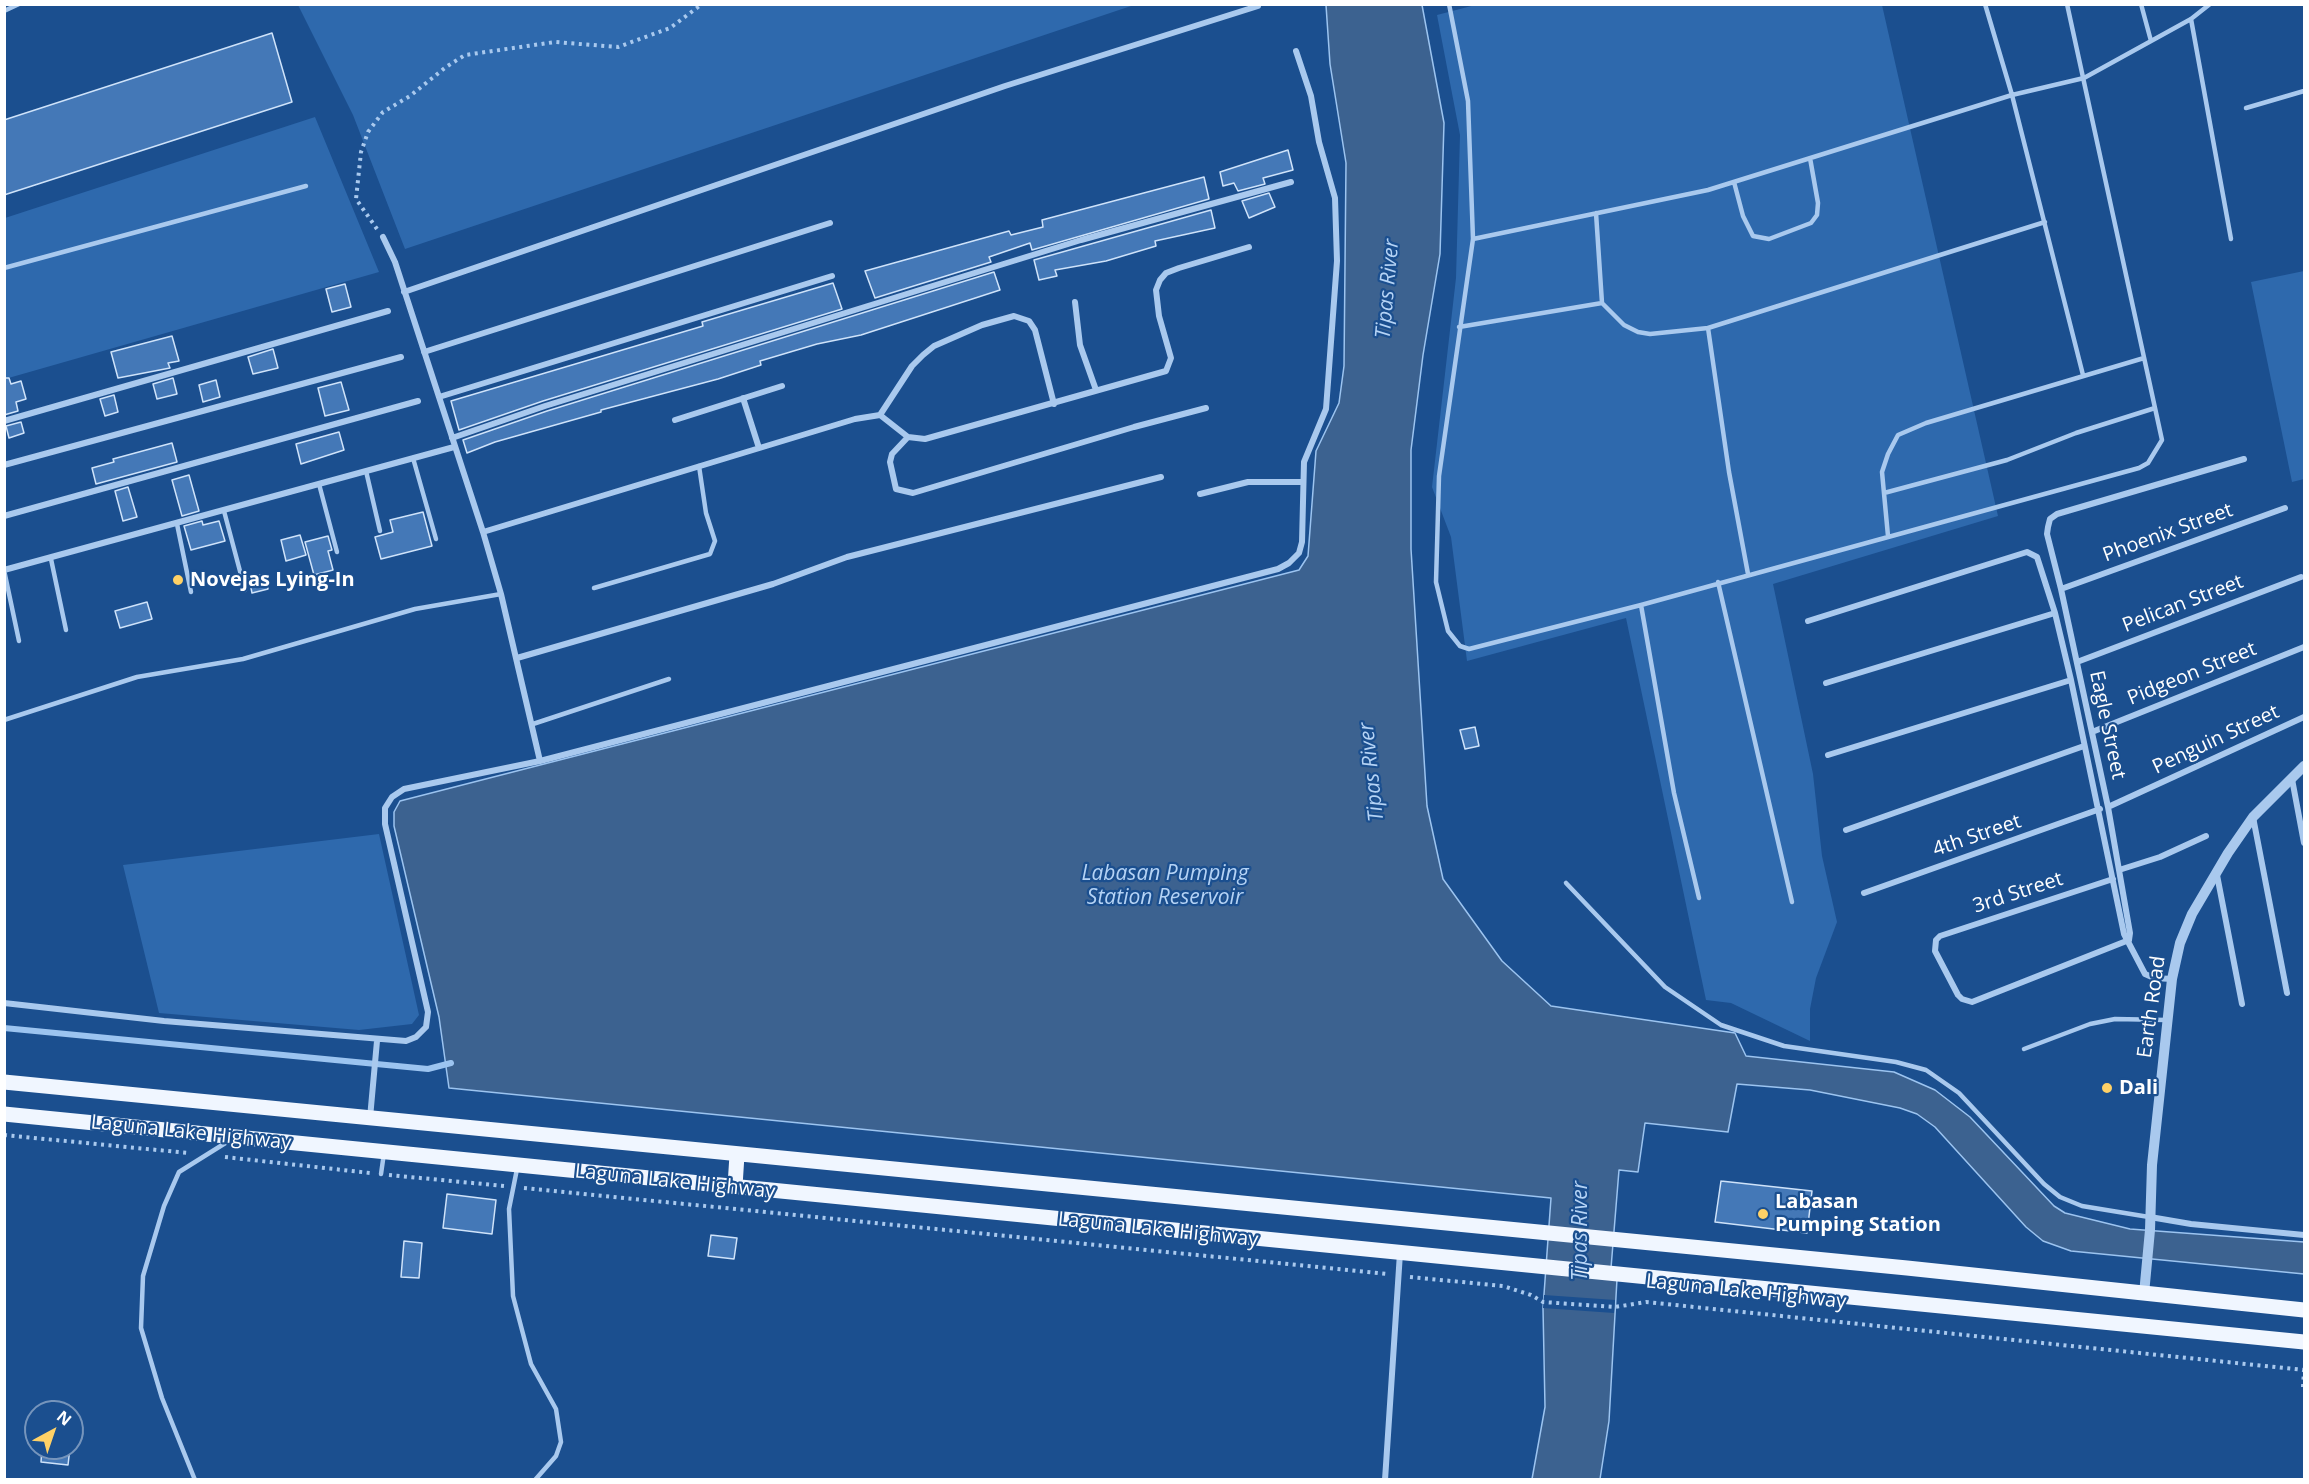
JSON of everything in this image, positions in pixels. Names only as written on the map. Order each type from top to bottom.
[{"type":"main road","name":"Laguna Lake Highway","points":[[4,1082],[371,1111],[737,1155],[2304,1310]]},
{"type":"main road","name":"Laguna Lake Highway","points":[[4,1114],[232,1139],[384,1150],[2304,1342]]},
{"type":"main road","points":[[735,1185],[737,1155]]},
{"type":"street","points":[[404,292],[1005,86],[1258,6]]},
{"type":"street","points":[[4,1003],[377,1041],[406,1041],[416,1037],[426,1027],[428,1012],[385,824],[385,808],[392,797],[404,789],[540,761],[1278,569],[1299,553],[1304,462],[1326,409],[1337,261],[1337,215],[1311,96],[1296,51]]},
{"type":"street","points":[[452,438],[544,406],[1081,240],[1291,182]]},
{"type":"street","points":[[424,352],[830,223]]},
{"type":"street","points":[[383,237],[395,262],[483,532],[517,658],[540,761]]},
{"type":"street","points":[[483,532],[855,419],[880,415],[908,437],[925,439],[1166,371],[1171,358],[1159,316],[1156,290],[1166,273],[1249,247]]},
{"type":"street","points":[[439,397],[832,276]]},
{"type":"street","points":[[1075,302],[1080,345],[1096,390]]},
{"type":"street","points":[[4,421],[388,311]]},
{"type":"street","points":[[880,415],[912,366],[934,346],[982,325],[1014,316],[1029,321],[1035,330],[1054,404]]},
{"type":"street","points":[[4,465],[401,357]]},
{"type":"street","points":[[675,420],[782,386]]},
{"type":"street","points":[[743,398],[759,448]]},
{"type":"street","points":[[4,516],[418,402]]},
{"type":"street","points":[[908,437],[892,454],[890,462],[896,489],[912,493],[1206,408]]},
{"type":"street","points":[[4,570],[454,447]]},
{"type":"street","name":"Eagle Street","points":[[2129,940],[2130,933],[2108,807],[2047,534],[2050,519],[2056,514],[2244,459]]},
{"type":"street","points":[[517,658],[773,584],[847,557],[1161,477]]},
{"type":"street","points":[[1200,494],[1248,482],[1304,482]]},
{"type":"street","name":"Phoenix Street","points":[[2061,589],[2285,508]]},
{"type":"street","name":"Eagle Street","points":[[1808,621],[2027,552],[2037,557],[2055,613],[2072,680],[2124,934],[2145,974],[2154,978],[2172,979]]},
{"type":"street","name":"Pelican Street","points":[[2077,662],[2301,577]]},
{"type":"street","points":[[1826,683],[2055,613]]},
{"type":"street","name":"Pidgeon Street","points":[[2092,732],[2304,647]]},
{"type":"street","points":[[1828,755],[2072,680]]},
{"type":"street","name":"Penguin Street","points":[[2108,807],[2304,717]]},
{"type":"street","points":[[1846,830],[2084,746]]},
{"type":"street","name":"Earth Road","points":[[2144,1294],[2150,1230],[2152,1165],[2172,979],[2180,943],[2192,914],[2216,872],[2253,817],[2304,766]]},
{"type":"street","points":[[2292,776],[2304,843]]},
{"type":"street","name":"4th Street","points":[[1864,893],[2100,809]]},
{"type":"street","points":[[2253,817],[2287,993]]},
{"type":"street","points":[[2119,870],[2160,857],[2206,836]]},
{"type":"street","points":[[2216,872],[2242,1004]]},
{"type":"street","name":"3rd Street","points":[[2113,879],[1940,936],[1936,940],[1935,951],[1958,995],[1972,1002],[2129,940]]},
{"type":"street","points":[[371,1111],[377,1041]]},
{"type":"street","points":[[2150,1217],[2304,1235]]},
{"type":"street","points":[[1385,1479],[1400,1253]]},
{"type":"lane","points":[[4,11],[19,4]]},
{"type":"lane","points":[[1449,4],[1468,101],[1473,239],[1439,476],[1435,542],[1436,582],[1445,623],[1452,639],[1460,646],[1470,649],[1641,605],[2139,468],[2148,463],[2162,440],[2067,4]]},
{"type":"lane","points":[[1985,4],[2012,95],[2083,375]]},
{"type":"lane","points":[[2141,4],[2151,41]]},
{"type":"lane","points":[[1473,239],[1734,182],[2012,95],[2084,78],[2191,19],[2210,4]]},
{"type":"lane","points":[[2191,19],[2231,239]]},
{"type":"lane","points":[[2246,108],[2304,92]]},
{"type":"lane","points":[[1734,182],[1743,216],[1753,236],[1769,239],[1810,224],[1817,215],[1818,203],[1810,158]]},
{"type":"lane","points":[[4,268],[306,186]]},
{"type":"lane","points":[[1596,213],[1602,303],[1624,324],[1638,332],[1650,334],[1708,328],[2045,222]]},
{"type":"lane","points":[[1459,327],[1602,303]]},
{"type":"lane","points":[[1708,328],[1729,472],[1748,574]]},
{"type":"lane","points":[[1888,536],[1882,472],[1887,453],[1898,435],[1926,423],[2144,358]]},
{"type":"lane","points":[[1884,493],[2007,460],[2076,433],[2155,408]]},
{"type":"lane","points":[[413,458],[436,539]]},
{"type":"lane","points":[[594,588],[710,554],[715,541],[706,513],[699,466]]},
{"type":"lane","points":[[366,471],[380,531]]},
{"type":"lane","points":[[319,484],[337,552]]},
{"type":"lane","points":[[224,511],[245,590]]},
{"type":"lane","points":[[177,524],[191,592]]},
{"type":"lane","points":[[51,559],[66,630]]},
{"type":"lane","points":[[4,570],[20,641]]},
{"type":"lane","points":[[1718,582],[1792,902]]},
{"type":"lane","points":[[4,720],[136,677],[243,659],[424,607],[501,594]]},
{"type":"lane","points":[[1641,605],[1674,793],[1699,898]]},
{"type":"lane","points":[[533,724],[669,679]]},
{"type":"lane","points":[[1566,883],[1665,987],[1721,1025],[1784,1046],[1896,1062],[1926,1070],[1959,1093],[2044,1184],[2060,1197],[2082,1206],[2150,1217]]},
{"type":"lane","points":[[2024,1049],[2090,1024],[2115,1019],[2168,1020]]},
{"type":"lane","points":[[195,1479],[162,1398],[141,1328],[143,1276],[171,1188],[179,1172],[232,1139]]},
{"type":"lane","points":[[381,1174],[384,1150]]},
{"type":"lane","points":[[518,1164],[509,1209],[513,1296],[531,1364],[556,1409],[561,1442],[556,1455],[535,1479]]},
{"type":"path","points":[[383,237],[356,199],[356,181],[361,152],[368,132],[383,112],[465,55],[555,42],[618,47],[670,28],[702,4]]},
{"type":"path","name":"Laguna Lake Highway","points":[[4,1135],[1503,1286],[1524,1292],[1543,1302],[1615,1306],[1646,1302],[2304,1370]]},
{"type":"path","points":[[2303,1387],[2304,1370]]},
{"type":"shaded area","points":[[1479,4],[1882,5],[1998,516],[1773,584],[1813,774],[1822,856],[1837,922],[1816,978],[1810,1009],[1810,1041],[1731,1003],[1706,1000],[1626,618],[1467,661],[1451,537],[1432,487],[1456,278],[1460,135],[1437,15]]},
{"type":"shaded area","points":[[298,5],[1134,5],[405,249],[353,115]]},
{"type":"shaded area","points":[[315,117],[379,272],[5,379],[5,218]]},
{"type":"shaded area","points":[[2304,271],[2304,479],[2292,482],[2251,282]]},
{"type":"shaded area","points":[[379,834],[419,1015],[412,1024],[359,1030],[159,1013],[123,865]]},
{"type":"water","name":"Labasan Pumping Station Reservoir","points":[[1326,5],[1422,5],[1444,123],[1440,254],[1423,355],[1411,450],[1411,549],[1427,806],[1443,879],[1502,961],[1551,1006],[1735,1033],[1746,1056],[1894,1072],[1935,1090],[1970,1117],[2054,1206],[2065,1213],[2130,1229],[2304,1242],[2304,1274],[2071,1251],[2043,1241],[2026,1227],[1935,1127],[1917,1114],[1900,1108],[1810,1090],[1737,1084],[1728,1132],[1645,1123],[1638,1172],[1619,1170],[1611,1268],[1617,1279],[1609,1421],[1600,1479],[1532,1479],[1545,1407],[1543,1308],[1551,1198],[449,1088],[439,1017],[394,826],[394,812],[400,801],[1299,570],[1308,556],[1316,451],[1339,403],[1344,366],[1346,163],[1330,64]]},
{"type":"pier","points":[[1544,1295],[1615,1300],[1614,1313],[1543,1308]]},
{"type":"building","points":[[272,33],[292,102],[4,195],[4,120]]},
{"type":"building","points":[[1288,150],[1293,170],[1263,178],[1265,184],[1238,191],[1234,183],[1223,186],[1220,172]]},
{"type":"building","points":[[1204,177],[1209,199],[1032,250],[1030,243],[989,257],[991,262],[875,298],[865,271],[1009,231],[1011,235],[1043,227],[1042,220]]},
{"type":"building","points":[[1269,193],[1275,207],[1249,218],[1242,201]]},
{"type":"building","points":[[1211,210],[1215,228],[1155,241],[1156,246],[1106,261],[1055,270],[1057,276],[1039,280],[1034,260]]},
{"type":"building","points":[[994,272],[1000,290],[861,335],[817,344],[760,361],[761,365],[718,379],[601,410],[601,412],[495,442],[467,453],[463,440],[547,411]]},
{"type":"building","points":[[833,283],[842,309],[543,401],[459,430],[451,401],[703,326],[702,322]]},
{"type":"building","points":[[345,284],[351,307],[332,312],[326,289]]},
{"type":"building","points":[[172,336],[179,361],[168,363],[170,368],[118,378],[111,352]]},
{"type":"building","points":[[273,349],[278,368],[253,374],[248,357]]},
{"type":"building","points":[[4,378],[9,378],[11,384],[21,381],[26,399],[16,402],[18,411],[4,415]]},
{"type":"building","points":[[173,378],[177,394],[157,399],[153,384]]},
{"type":"building","points":[[216,380],[220,397],[203,402],[199,385]]},
{"type":"building","points":[[341,382],[349,410],[325,416],[318,388]]},
{"type":"building","points":[[114,395],[118,412],[105,416],[100,399]]},
{"type":"building","points":[[21,422],[24,433],[9,438],[6,426]]},
{"type":"building","points":[[339,432],[344,450],[301,464],[296,444]]},
{"type":"building","points":[[172,443],[177,462],[96,484],[92,468],[114,462],[113,459]]},
{"type":"building","points":[[189,475],[199,511],[182,516],[172,480]]},
{"type":"building","points":[[128,487],[137,517],[123,521],[115,491]]},
{"type":"building","points":[[423,512],[432,546],[381,559],[375,537],[393,532],[390,520]]},
{"type":"building","points":[[202,521],[203,525],[219,521],[225,541],[191,550],[184,526]]},
{"type":"building","points":[[300,535],[306,555],[286,561],[281,540]]},
{"type":"building","points":[[328,536],[332,550],[328,551],[333,570],[314,575],[305,542]]},
{"type":"building","points":[[265,574],[268,589],[252,593],[249,578]]},
{"type":"building","points":[[147,602],[152,619],[120,628],[115,611]]},
{"type":"building","points":[[1475,727],[1479,746],[1465,749],[1460,730]]},
{"type":"building","name":"Labasan Pumping Station","points":[[1721,1181],[1812,1191],[1807,1233],[1715,1222]]},
{"type":"building","points":[[447,1194],[496,1200],[492,1234],[443,1228]]},
{"type":"building","points":[[711,1235],[737,1238],[734,1259],[708,1256]]},
{"type":"building","points":[[404,1241],[422,1243],[419,1278],[401,1277]]},
{"type":"building","points":[[41,1460],[69,1460],[68,1465],[41,1462]]},
{"type":"waterway","points":[[4,1028],[428,1069],[451,1063]]},
{"type":"place","name":"Novejas Lying-In","points":[[178,580]]},
{"type":"place","name":"Dali","points":[[2107,1088]]},
{"type":"place","name":"Labasan Pumping Station","points":[[1763,1214]]},
{"type":"water label","name":"Tipas River","points":[[1388,289]]},
{"type":"water label","name":"Tipas River","points":[[1372,772]]},
{"type":"water label","name":"Tipas River","points":[[1581,1231]]}]
